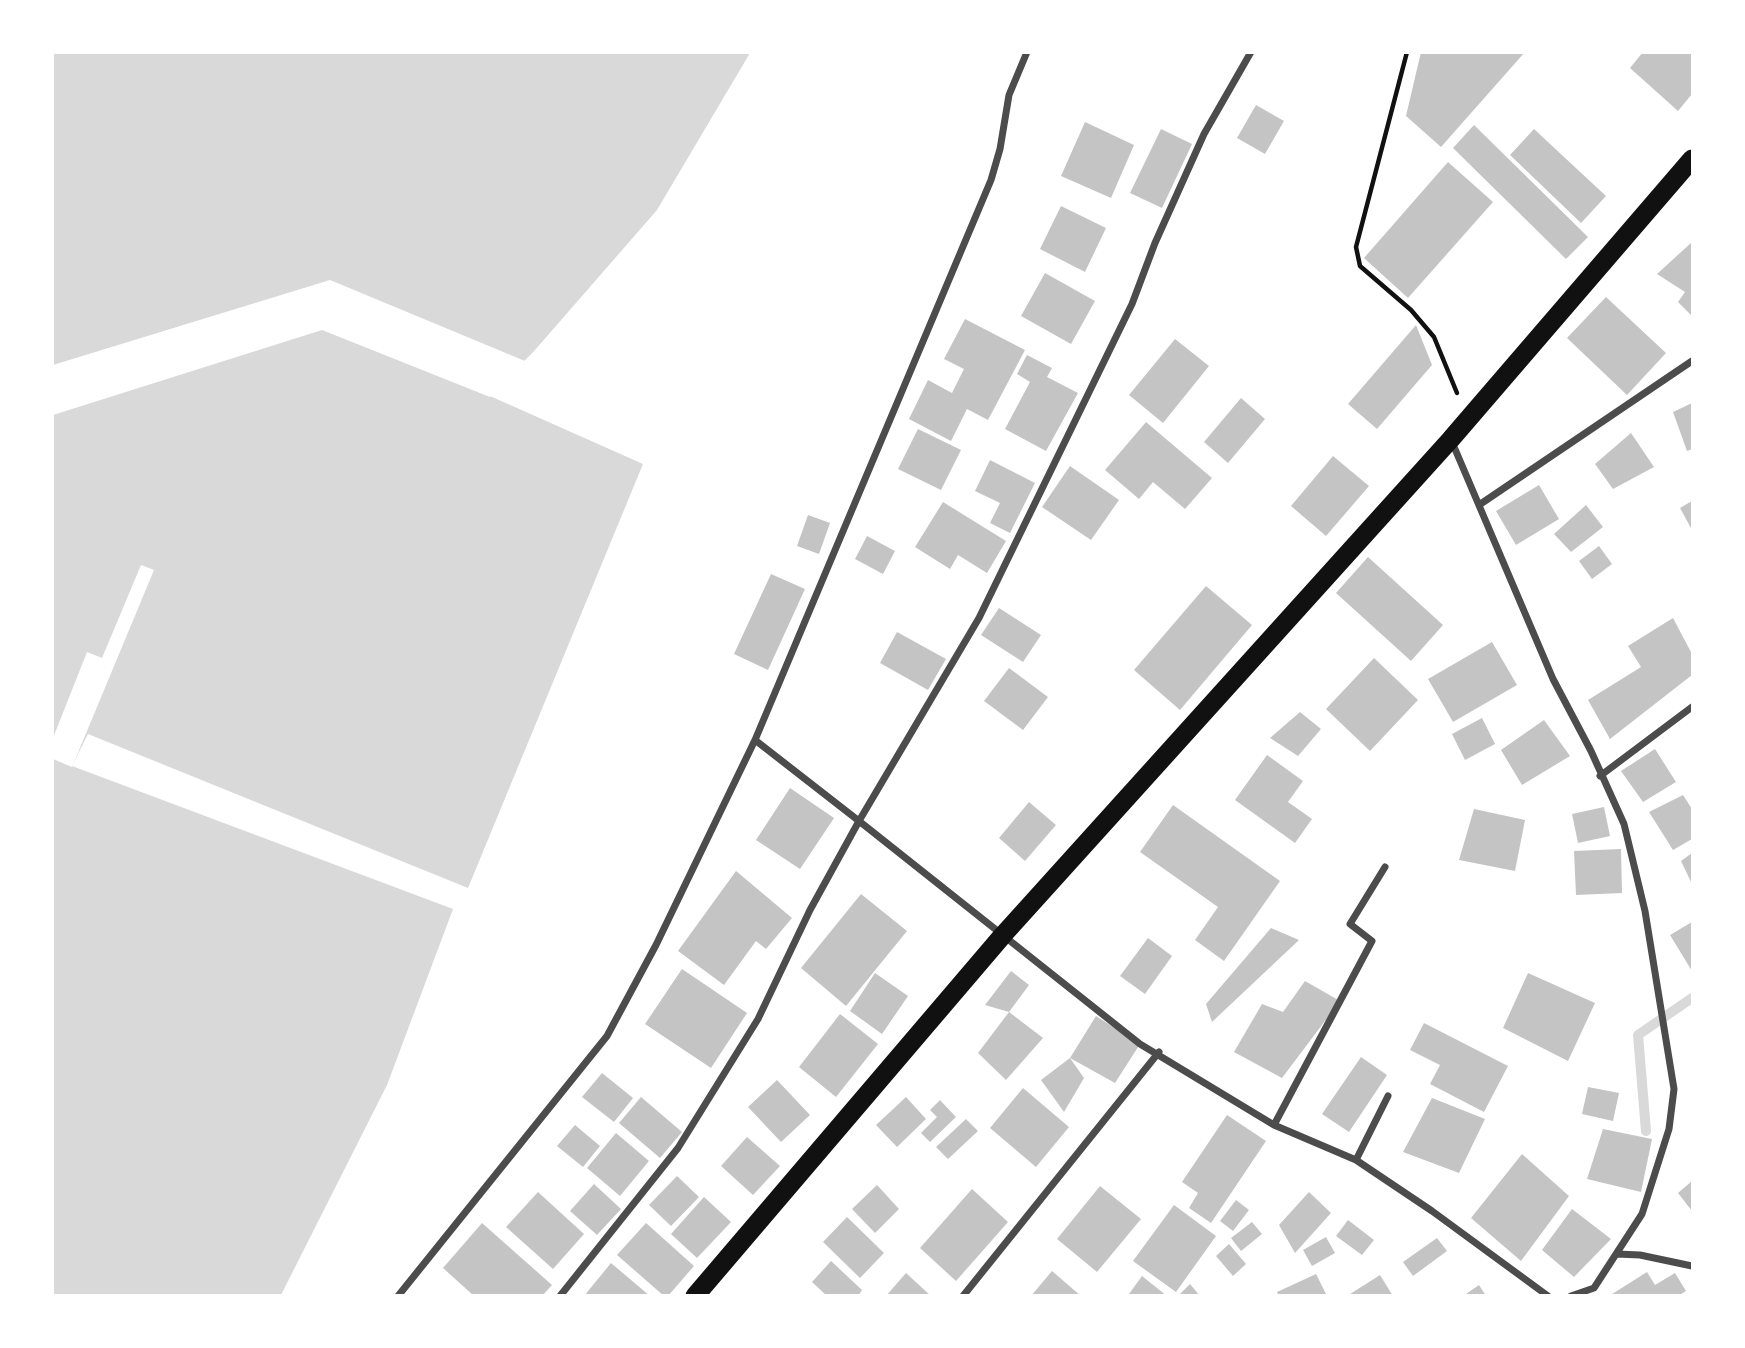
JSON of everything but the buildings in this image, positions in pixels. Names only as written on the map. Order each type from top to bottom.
[{"type":"highway","points":[[695,1296],[1003,935],[1451,439],[1692,159]]},
{"type":"street","points":[[398,1296],[607,1036],[656,945],[755,740],[991,180],[1000,149],[1009,95],[1027,52]]},
{"type":"street","points":[[560,1296],[678,1148],[758,1018],[810,910],[859,821],[979,618],[1132,304],[1155,243],[1204,134],[1251,52]]},
{"type":"street","points":[[1479,505],[1692,361]]},
{"type":"street","points":[[1451,439],[1553,679],[1591,751],[1627,836],[1645,911],[1674,1089],[1669,1129],[1642,1214],[1594,1287],[1571,1296]]},
{"type":"street","points":[[1600,776],[1692,707]]},
{"type":"street","points":[[755,740],[1140,1044],[1159,1052],[1274,1125],[1356,1160],[1432,1210],[1548,1296]]},
{"type":"street","points":[[1274,1125],[1372,941],[1350,924],[1385,867]]},
{"type":"street","points":[[963,1296],[1159,1052]]},
{"type":"street","points":[[1356,1160],[1388,1096]]},
{"type":"street","points":[[1617,1254],[1640,1255],[1692,1266]]},
{"type":"path","points":[[1407,52],[1356,247],[1360,267],[1411,310],[1434,337],[1468,419]]},
{"type":"shaded area","points":[[52,53],[750,53],[657,210],[535,350],[490,396],[643,464],[468,888],[88,734],[72,766],[453,909],[387,1085],[281,1295],[53,1295]]},
{"type":"pier","points":[[330,280],[525,361],[490,397],[322,330],[53,415],[53,365]]},
{"type":"pier","points":[[141,565],[154,570],[72,767],[53,759],[53,738],[87,652],[102,658]]},
{"type":"waterway","points":[[1646,1131],[1638,1035],[1692,998]]}]
